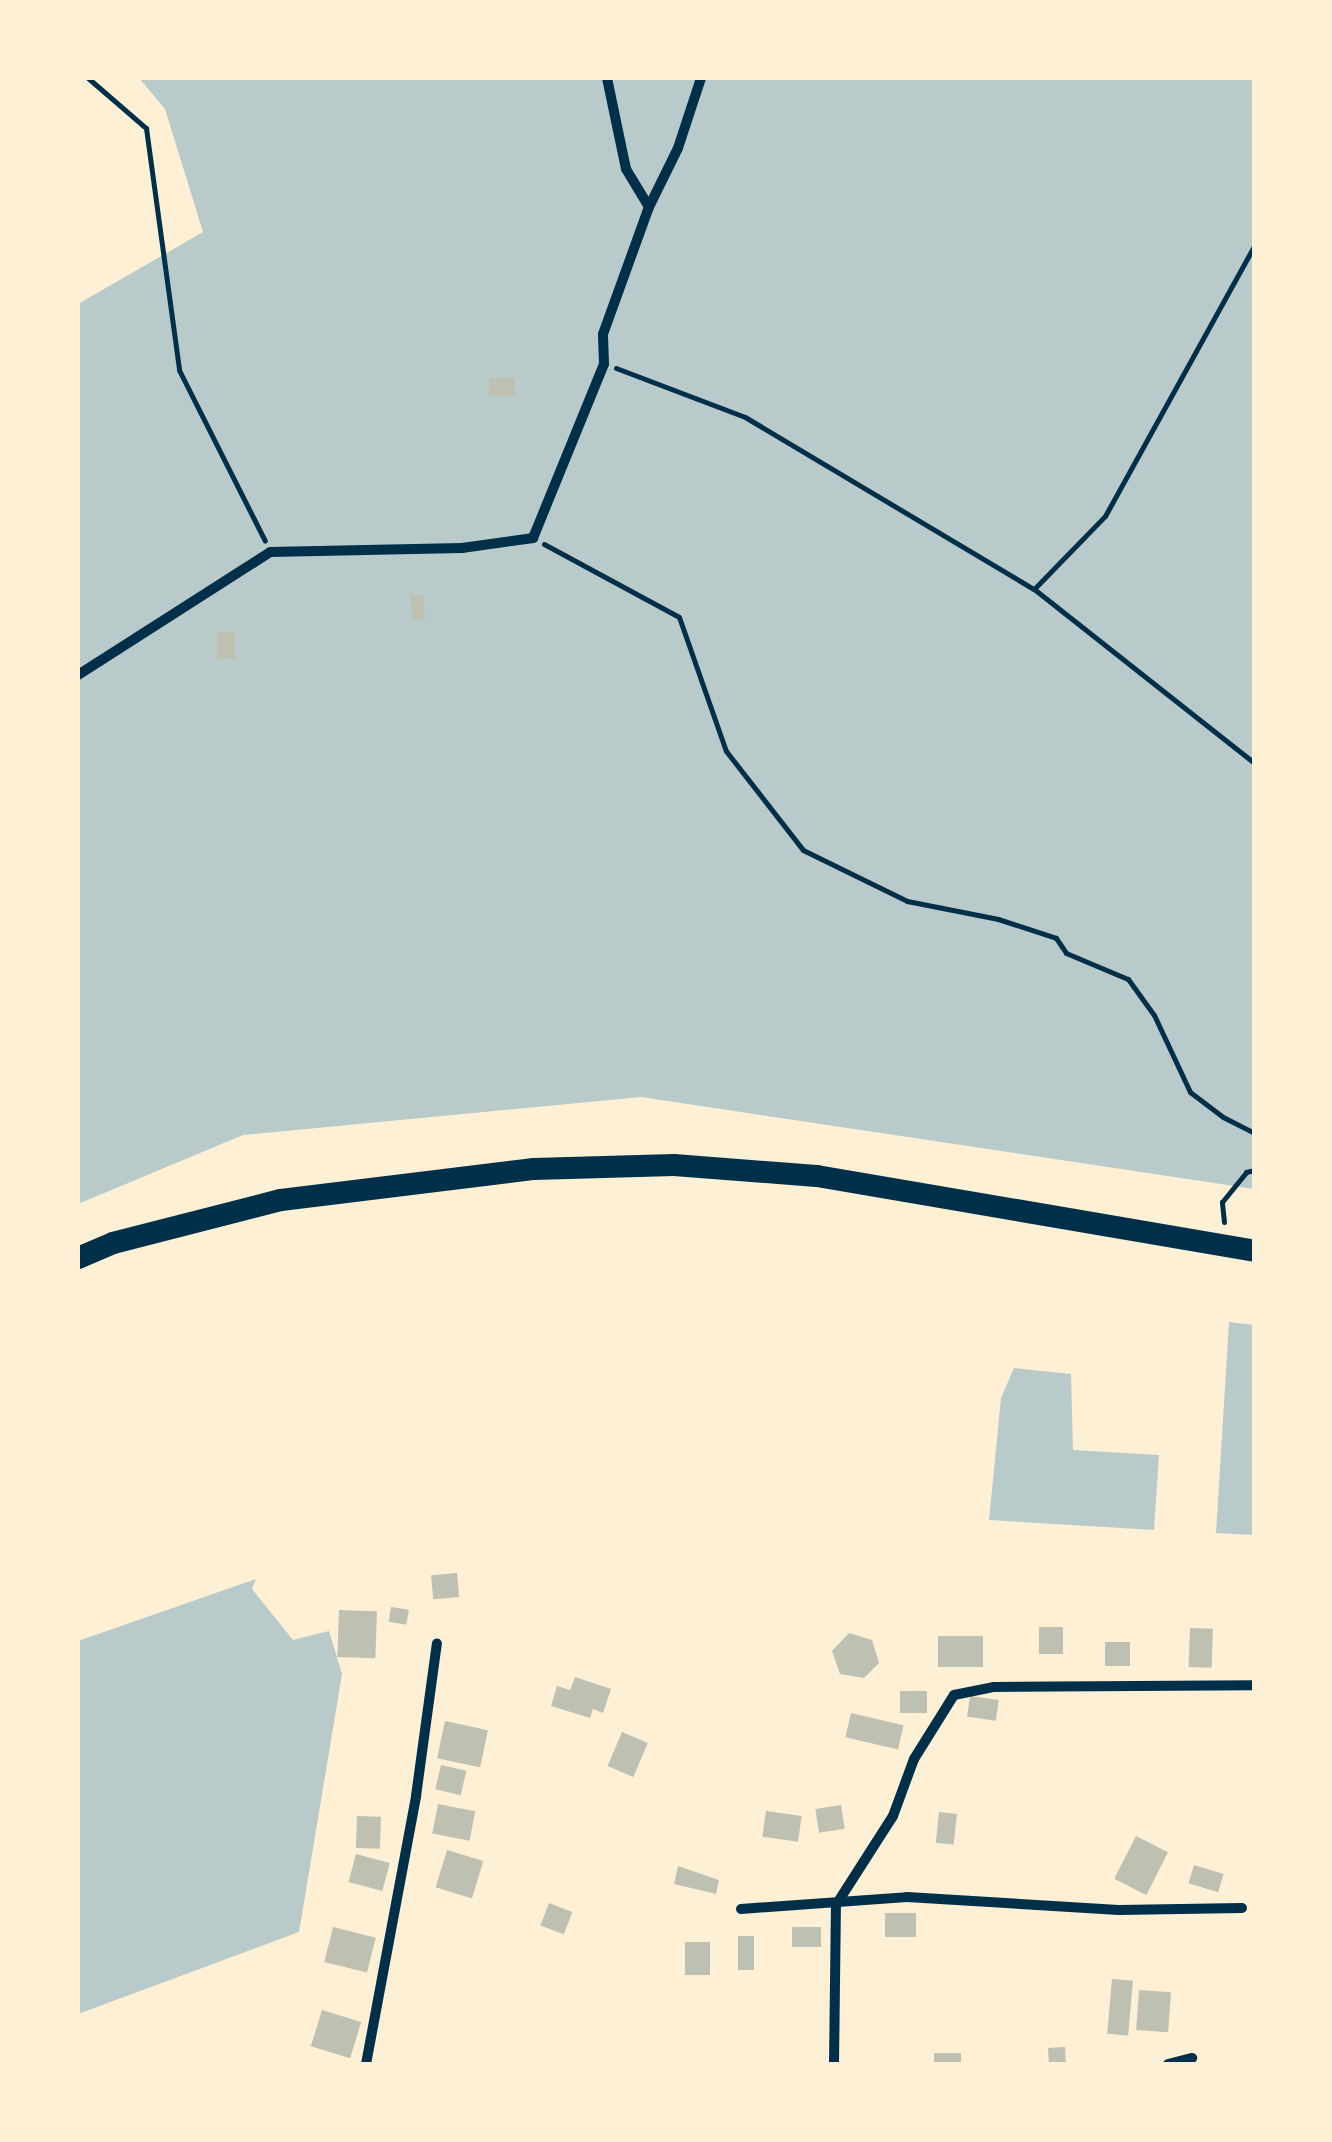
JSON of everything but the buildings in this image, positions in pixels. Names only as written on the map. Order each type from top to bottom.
[{"type":"highway","points":[[78,1258],[112,1243],[281,1200],[534,1169],[674,1165],[818,1176],[1254,1251]]},
{"type":"street","points":[[607,78],[626,169],[650,207]]},
{"type":"street","points":[[78,675],[270,552],[462,548],[533,538],[604,364],[603,334],[650,207],[678,148],[701,78]]},
{"type":"street","points":[[366,2064],[416,1796],[437,1643]]},
{"type":"street","points":[[834,2064],[836,1905],[897,1806],[914,1759],[954,1695],[994,1686],[1254,1685]]},
{"type":"street","points":[[740,1909],[907,1897],[1119,1910],[1242,1908]]},
{"type":"street","points":[[1168,2064],[1192,2058]]},
{"type":"path","points":[[88,78],[146,128],[179,370],[270,552]]},
{"type":"path","points":[[1034,589],[1105,516],[1254,246]]},
{"type":"path","points":[[604,364],[745,416],[1034,589],[1254,763]]},
{"type":"path","points":[[533,538],[679,616],[726,751],[803,850],[907,901],[998,918],[1056,938],[1066,953],[1128,979],[1154,1015],[1190,1092],[1223,1117],[1254,1132]]},
{"type":"path","points":[[1228,1246],[1222,1202],[1246,1172],[1254,1170]]},
{"type":"shaded area","points":[[139,78],[1254,78],[1254,1189],[641,1097],[243,1135],[78,1204],[78,304],[203,232],[165,109]]},
{"type":"shaded area","points":[[1229,1322],[1254,1325],[1254,1535],[1216,1533]]},
{"type":"shaded area","points":[[1014,1368],[1071,1374],[1073,1450],[1159,1455],[1154,1530],[989,1520],[1001,1398]]},
{"type":"shaded area","points":[[256,1579],[252,1589],[293,1640],[329,1631],[342,1674],[299,1932],[78,2014],[78,1641]]}]
